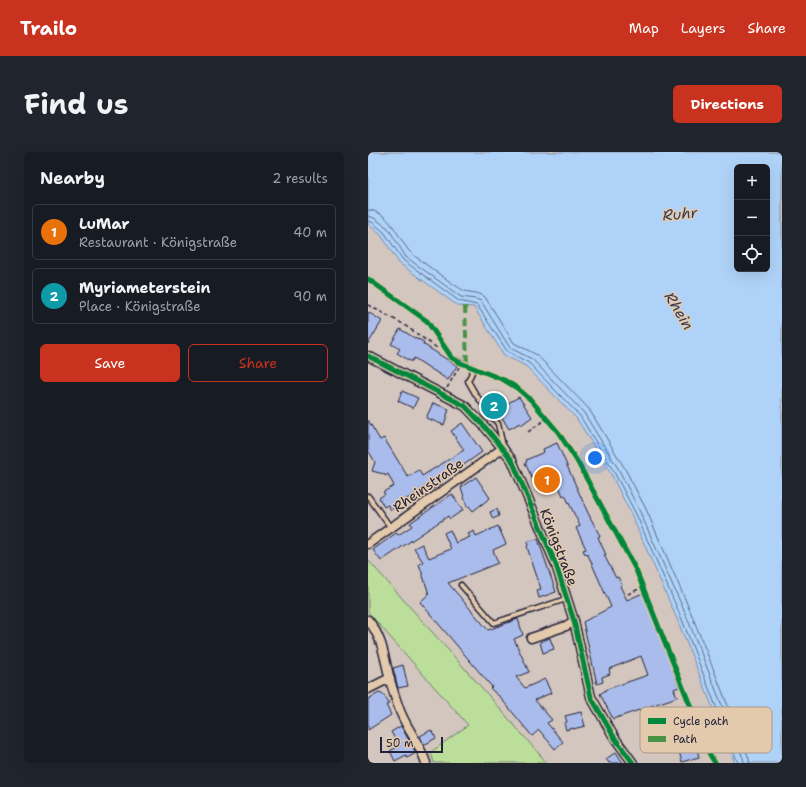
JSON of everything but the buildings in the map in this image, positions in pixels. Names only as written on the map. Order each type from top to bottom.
[{"type":"street","name":"Königstraße","points":[[368,356],[465,406],[486,427],[512,460],[556,565],[574,621],[591,697],[614,737],[633,763]]},
{"type":"street","name":"Rheinstraße","points":[[368,544],[503,448]]},
{"type":"street","points":[[368,620],[376,630],[384,649],[390,678],[400,713],[423,754],[426,763]]},
{"type":"street","points":[[531,638],[566,626],[574,621]]},
{"type":"street","points":[[368,689],[390,678]]},
{"type":"lane","points":[[368,279],[427,321],[452,358],[474,368],[468,381],[476,395],[498,424],[503,448]]},
{"type":"lane","points":[[368,496],[391,528]]},
{"type":"lane","points":[[461,585],[494,623],[566,599]]},
{"type":"path","points":[[368,304],[403,324],[440,350]]},
{"type":"path","points":[[444,394],[461,363]]},
{"type":"path","points":[[528,432],[546,419]]},
{"type":"path","points":[[628,594],[643,587]]},
{"type":"green space","points":[[368,560],[547,763],[434,763],[431,752],[468,725],[368,612]]},
{"type":"water","points":[[368,152],[782,152],[782,763],[735,763],[731,753],[772,753],[772,707],[712,707],[677,619],[632,516],[611,474],[577,419],[526,366],[504,355],[474,307],[458,306],[399,263],[381,235],[368,224]]},
{"type":"marked path","points":[[465,306],[467,366]]},
{"type":"cycle path","points":[[368,279],[427,321],[452,358],[504,380],[517,388],[531,400],[558,432],[577,461],[636,570],[691,707]]},
{"type":"cycle path","points":[[368,356],[465,406],[485,427],[512,460],[556,565],[574,621],[591,697],[614,737],[633,763]]},
{"type":"cycle path","points":[[709,753],[715,763]]},
{"type":"place","name":"Myriameterstein","points":[[494,406]]},
{"type":"place","name":"LuMar","points":[[547,480]]},
{"type":"water label","name":"Ruhr","points":[[680,214]]},
{"type":"water label","name":"Rhein","points":[[679,311]]}]
